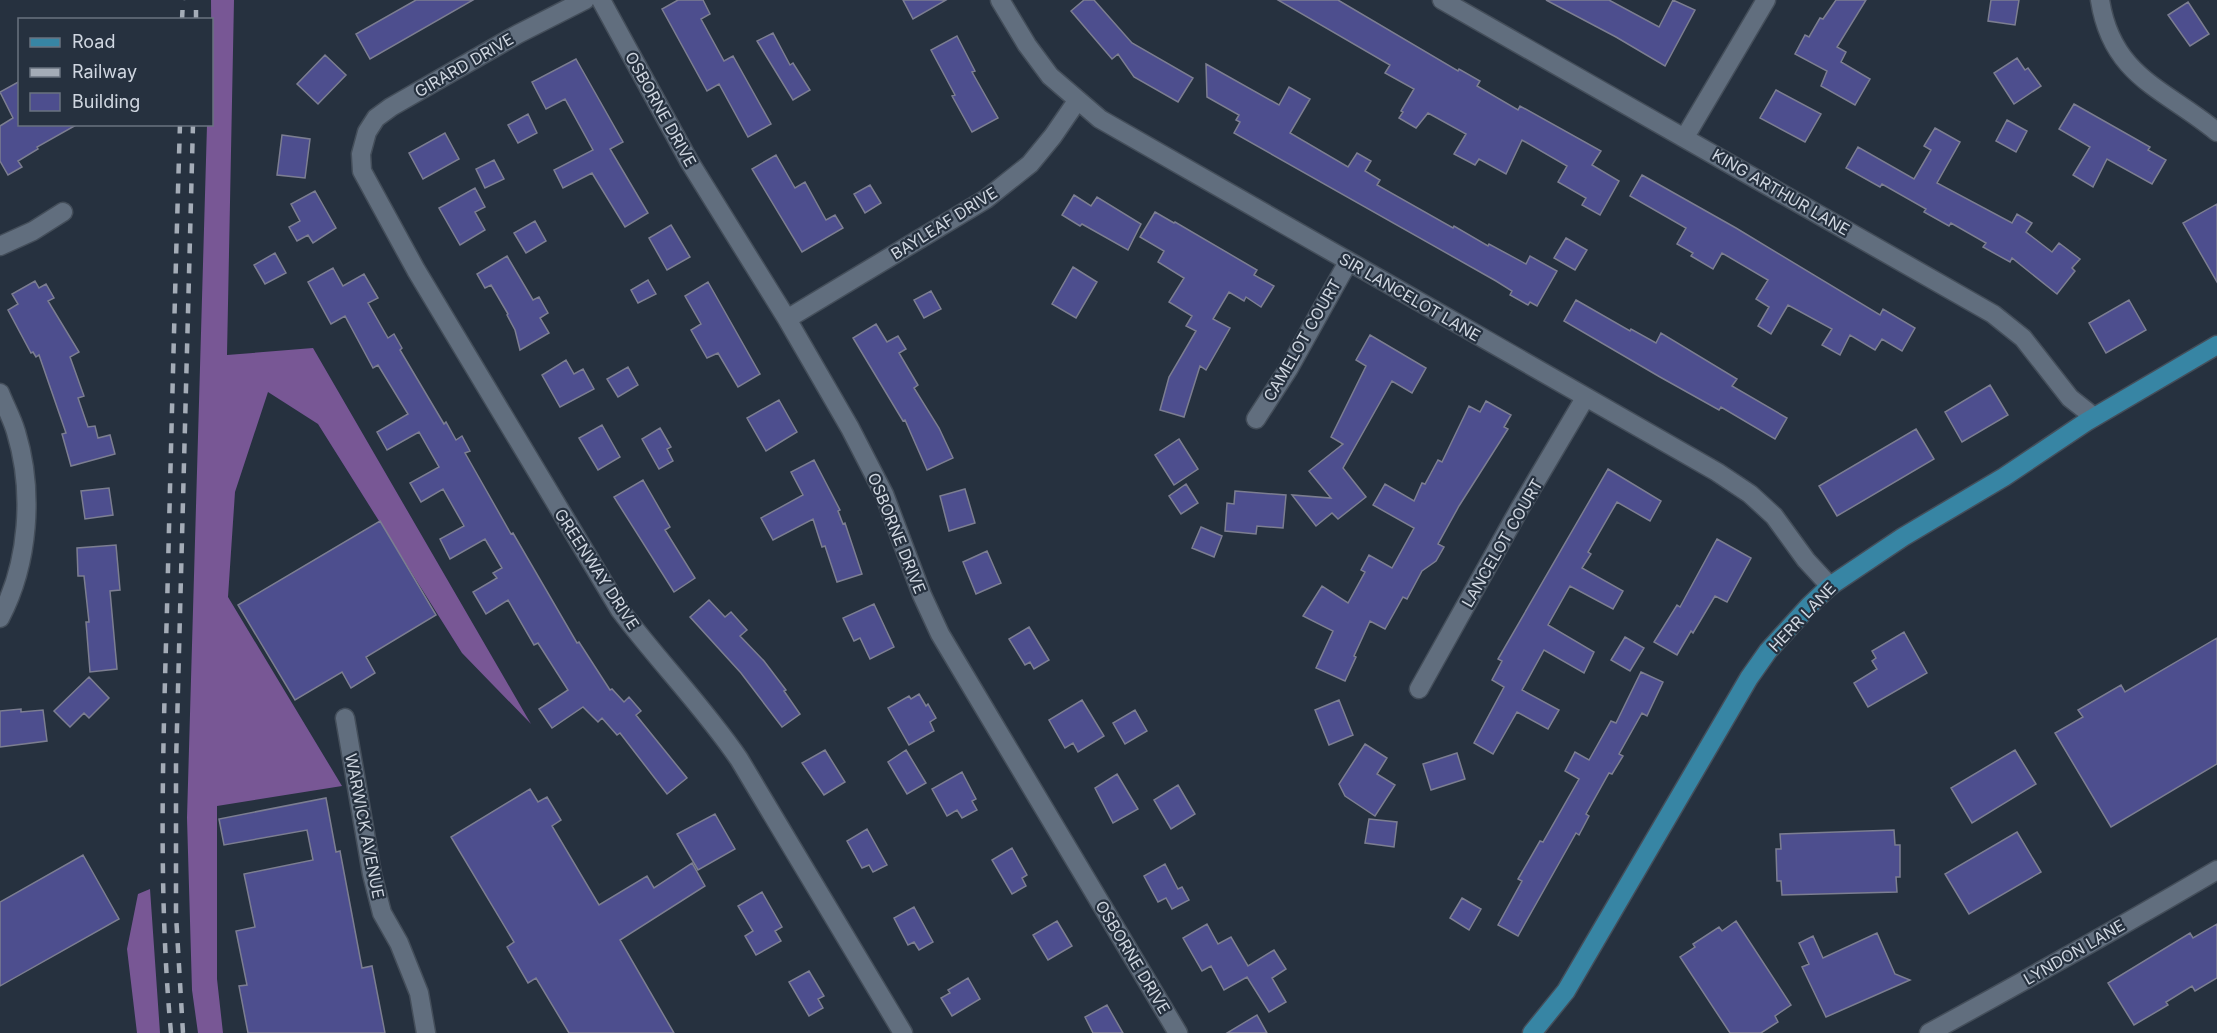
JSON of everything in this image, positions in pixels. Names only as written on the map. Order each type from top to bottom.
[{"type":"main road","name":"HERR LANE","points":[[1532,1033],[1566,991],[1749,678],[1768,651],[1809,606],[1830,586],[1902,537],[2004,477],[2094,417],[2217,345]]},
{"type":"street","name":"GIRARD DRIVE","points":[[362,148],[367,132],[376,118],[391,107],[518,34],[585,0]]},
{"type":"street","name":"OSBORNE DRIVE","points":[[601,0],[689,161],[787,318],[850,428],[884,494],[922,595],[940,634],[1178,1033]]},
{"type":"street","name":"SIR LANCELOT LANE","points":[[1000,0],[1044,68],[1077,101],[1100,119],[1585,398],[1652,433],[1750,494],[1774,516],[1806,560],[1830,586]]},
{"type":"street","name":"KING ARTHUR LANE","points":[[1442,0],[1993,314],[2023,339],[2070,398],[2094,417]]},
{"type":"street","points":[[1684,137],[1766,0]]},
{"type":"street","points":[[2100,0],[2108,33],[2124,60],[2139,76],[2217,132]]},
{"type":"street","name":"BAYLEAF DRIVE","points":[[787,318],[986,199],[1030,164],[1077,101]]},
{"type":"street","name":"GREENWAY DRIVE","points":[[362,148],[363,171],[416,270],[562,516],[620,610],[719,729],[739,759],[903,1033]]},
{"type":"street","points":[[0,246],[33,231],[63,212]]},
{"type":"street","name":"CAMELOT COURT","points":[[1256,419],[1289,368],[1348,262]]},
{"type":"street","points":[[0,393],[16,432],[26,481],[24,543],[8,603],[0,618]]},
{"type":"street","name":"LANCELOT COURT","points":[[1419,689],[1520,508],[1585,398]]},
{"type":"street","name":"WARWICK AVENUE","points":[[345,718],[372,874],[382,913],[399,943],[419,993],[426,1033]]},
{"type":"street","name":"LYNDON LANE","points":[[1929,1033],[2076,953],[2133,917],[2217,870]]},
{"type":"shaded area","points":[[211,0],[234,0],[227,355],[313,348],[531,724],[462,653],[318,424],[268,392],[235,492],[228,597],[342,786],[217,806],[217,979],[223,1033],[198,1033],[192,990],[187,818],[207,126],[213,126],[213,18],[211,18]]},
{"type":"shaded area","points":[[150,889],[160,1033],[137,1033],[127,949],[138,894]]},
{"type":"building","points":[[416,0],[473,0],[370,59],[356,34]]},
{"type":"building","points":[[678,0],[703,0],[710,14],[701,19],[724,61],[733,56],[771,124],[748,137],[719,84],[707,91],[662,9]]},
{"type":"building","points":[[903,0],[946,0],[913,19]]},
{"type":"building","points":[[1084,0],[1094,0],[1132,43],[1193,78],[1178,102],[1134,77],[1118,54],[1112,59],[1071,11]]},
{"type":"building","points":[[1278,0],[1338,0],[1458,71],[1459,69],[1480,81],[1477,86],[1518,110],[1520,106],[1601,151],[1592,165],[1619,181],[1600,215],[1582,205],[1586,198],[1558,182],[1567,166],[1522,140],[1506,174],[1479,159],[1475,165],[1454,154],[1466,134],[1428,113],[1416,128],[1399,118],[1414,89],[1385,73],[1390,65]]},
{"type":"building","points":[[1546,0],[1609,0],[1659,27],[1673,0],[1695,10],[1665,66]]},
{"type":"building","points":[[1836,0],[1866,0],[1837,47],[1846,52],[1841,62],[1870,79],[1855,105],[1821,86],[1827,71],[1795,54],[1805,35],[1809,37],[1820,18],[1823,19]]},
{"type":"building","points":[[1991,0],[2019,0],[2015,25],[1988,21]]},
{"type":"building","points":[[2188,2],[2209,34],[2190,46],[2168,15]]},
{"type":"building","points":[[773,33],[790,65],[793,63],[810,90],[793,100],[757,41]]},
{"type":"building","points":[[957,36],[975,71],[972,72],[998,118],[972,132],[931,50]]},
{"type":"building","points":[[325,55],[346,75],[318,104],[297,84]]},
{"type":"building","points":[[2017,58],[2025,70],[2028,68],[2041,86],[2014,104],[1994,73]]},
{"type":"building","points":[[576,59],[623,142],[610,149],[648,213],[625,227],[592,173],[563,188],[554,170],[593,150],[565,99],[546,109],[532,82]]},
{"type":"building","points":[[1206,64],[1279,105],[1289,87],[1310,99],[1290,133],[1348,167],[1357,153],[1371,161],[1365,171],[1380,180],[1377,185],[1488,246],[1489,244],[1526,264],[1530,256],[1557,271],[1537,306],[1530,302],[1528,305],[1510,295],[1512,291],[1496,281],[1234,133],[1240,122],[1236,120],[1239,115],[1207,97]]},
{"type":"building","points":[[18,82],[18,126],[74,126],[37,147],[38,149],[18,161],[22,167],[8,175],[0,161],[0,126],[13,118],[0,92]]},
{"type":"building","points":[[1776,90],[1821,114],[1805,142],[1760,118]]},
{"type":"building","points":[[2074,104],[2150,147],[2148,150],[2166,160],[2152,184],[2107,159],[2093,187],[2073,175],[2090,147],[2059,129]]},
{"type":"building","points":[[528,114],[537,133],[518,143],[508,125]]},
{"type":"building","points":[[2007,120],[2027,131],[2016,152],[1996,141]]},
{"type":"building","points":[[1935,128],[1960,142],[1937,183],[2012,223],[2017,214],[2032,223],[2026,232],[2052,252],[2059,243],[2080,259],[2072,268],[2075,271],[2057,294],[2012,258],[2010,262],[1983,247],[1986,243],[1951,223],[1949,226],[1924,212],[1926,209],[1882,184],[1880,187],[1846,168],[1858,147],[1914,179],[1931,150],[1924,146]]},
{"type":"building","points":[[445,133],[459,159],[423,179],[409,153]]},
{"type":"building","points":[[282,135],[310,139],[305,178],[277,175]]},
{"type":"building","points":[[776,155],[795,188],[805,182],[826,220],[835,215],[843,228],[802,252],[752,169]]},
{"type":"building","points":[[494,160],[504,179],[485,188],[476,169]]},
{"type":"building","points":[[1642,175],[1736,228],[1880,315],[1883,309],[1915,328],[1902,351],[1882,339],[1875,350],[1850,335],[1840,355],[1822,345],[1832,329],[1788,305],[1771,334],[1758,326],[1769,307],[1756,299],[1768,280],[1722,253],[1713,269],[1691,256],[1693,253],[1677,244],[1686,228],[1630,196]]},
{"type":"building","points":[[870,185],[881,203],[865,213],[854,194]]},
{"type":"building","points":[[475,188],[485,207],[475,212],[485,230],[460,245],[439,208]]},
{"type":"building","points":[[315,191],[336,228],[313,243],[308,235],[297,241],[289,227],[300,221],[291,204]]},
{"type":"building","points":[[1074,195],[1091,206],[1097,197],[1141,224],[1128,250],[1062,215]]},
{"type":"building","points":[[2217,204],[2217,282],[2183,223]]},
{"type":"building","points":[[1155,212],[1257,270],[1254,275],[1274,286],[1261,307],[1246,297],[1244,301],[1229,292],[1213,319],[1230,328],[1206,370],[1200,366],[1184,417],[1160,410],[1169,377],[1196,331],[1186,326],[1192,316],[1169,302],[1184,278],[1158,262],[1164,251],[1140,237]]},
{"type":"building","points":[[535,221],[546,241],[526,253],[514,233]]},
{"type":"building","points":[[671,225],[690,257],[667,270],[649,238]]},
{"type":"building","points":[[1566,238],[1587,250],[1575,270],[1554,258]]},
{"type":"building","points":[[275,253],[286,273],[265,284],[254,265]]},
{"type":"building","points":[[507,256],[533,300],[539,297],[548,313],[540,318],[549,333],[520,350],[508,314],[491,285],[485,288],[477,274]]},
{"type":"building","points":[[1073,267],[1097,282],[1076,318],[1052,304]]},
{"type":"building","points":[[333,268],[343,286],[364,274],[378,298],[368,303],[388,338],[394,334],[402,348],[400,350],[456,440],[462,436],[470,451],[465,453],[577,643],[579,642],[610,690],[612,689],[624,702],[629,697],[641,711],[636,715],[687,778],[667,794],[620,733],[617,735],[602,718],[598,722],[583,707],[552,728],[539,709],[568,690],[538,643],[534,645],[508,600],[486,614],[473,592],[497,578],[493,573],[502,568],[485,539],[450,559],[440,539],[464,526],[443,489],[421,502],[410,483],[439,467],[419,432],[387,450],[377,432],[408,414],[378,365],[373,368],[345,316],[331,324],[308,282]]},
{"type":"building","points":[[648,280],[656,294],[638,303],[631,290]]},
{"type":"building","points":[[35,281],[39,288],[46,284],[54,298],[48,301],[79,352],[70,357],[84,396],[78,398],[88,427],[95,426],[98,438],[110,435],[115,454],[71,466],[62,434],[66,433],[39,355],[36,357],[33,352],[31,353],[8,310],[18,304],[12,294]]},
{"type":"building","points":[[708,282],[760,374],[738,387],[718,353],[707,358],[691,330],[701,324],[685,296]]},
{"type":"building","points":[[931,291],[941,309],[924,318],[914,300]]},
{"type":"building","points":[[1576,300],[1656,343],[1661,333],[1737,379],[1732,386],[1787,418],[1775,439],[1721,407],[1719,410],[1564,321]]},
{"type":"building","points":[[2129,300],[2146,330],[2106,353],[2089,323]]},
{"type":"building","points":[[876,324],[887,342],[898,336],[906,349],[899,353],[918,385],[914,388],[939,428],[953,458],[927,470],[905,420],[903,421],[853,338]]},
{"type":"building","points":[[1370,335],[1426,368],[1412,393],[1392,381],[1343,468],[1366,497],[1338,519],[1332,513],[1316,526],[1292,495],[1331,498],[1309,471],[1343,444],[1331,437],[1366,366],[1356,360]]},
{"type":"building","points":[[566,360],[574,374],[583,369],[594,389],[560,407],[542,375]]},
{"type":"building","points":[[628,367],[638,385],[618,397],[607,379]]},
{"type":"building","points":[[1990,385],[2008,415],[1962,442],[1945,412]]},
{"type":"building","points":[[779,400],[797,432],[766,451],[747,418]]},
{"type":"building","points":[[1486,401],[1511,415],[1504,427],[1508,429],[1459,506],[1438,544],[1444,547],[1436,561],[1422,571],[1407,599],[1403,597],[1385,629],[1370,621],[1345,681],[1316,668],[1333,631],[1303,616],[1322,586],[1348,603],[1365,572],[1361,570],[1369,555],[1392,568],[1414,528],[1373,505],[1385,484],[1414,501],[1422,483],[1425,484],[1438,460],[1442,462],[1469,406],[1480,412]]},
{"type":"building","points":[[602,425],[620,457],[598,470],[579,438]]},
{"type":"building","points":[[660,428],[671,447],[667,449],[673,461],[659,469],[642,439]]},
{"type":"building","points":[[1916,429],[1934,459],[1837,516],[1819,486]]},
{"type":"building","points":[[1179,439],[1198,469],[1174,485],[1155,455]]},
{"type":"building","points":[[814,460],[840,510],[838,511],[843,524],[845,523],[862,574],[837,582],[813,519],[773,540],[761,518],[803,495],[791,472]]},
{"type":"building","points":[[1608,469],[1661,501],[1650,521],[1617,502],[1588,552],[1591,554],[1582,568],[1623,591],[1613,609],[1570,586],[1548,625],[1594,652],[1584,673],[1544,650],[1522,690],[1559,710],[1548,729],[1517,712],[1493,754],[1474,743],[1504,687],[1492,680],[1502,661],[1498,659]]},
{"type":"building","points":[[643,480],[670,527],[665,530],[695,578],[674,592],[614,497]]},
{"type":"building","points":[[1186,484],[1198,503],[1181,514],[1169,496]]},
{"type":"building","points":[[109,488],[113,515],[85,519],[81,491]]},
{"type":"building","points":[[965,489],[975,523],[949,531],[940,496]]},
{"type":"building","points":[[1235,491],[1286,495],[1283,528],[1257,526],[1256,534],[1225,531],[1227,503],[1234,504]]},
{"type":"building","points":[[380,521],[436,615],[366,657],[375,673],[351,688],[342,672],[295,700],[238,605]]},
{"type":"building","points":[[1201,527],[1222,536],[1214,557],[1192,548]]},
{"type":"building","points":[[1717,539],[1751,558],[1727,602],[1715,596],[1677,655],[1654,642],[1677,605],[1680,607]]},
{"type":"building","points":[[116,545],[120,590],[110,591],[117,669],[90,672],[86,622],[89,622],[84,576],[78,576],[77,548]]},
{"type":"building","points":[[987,551],[1001,583],[976,594],[963,562]]},
{"type":"building","points":[[709,600],[725,617],[731,612],[747,630],[740,636],[764,661],[786,690],[784,691],[800,714],[782,727],[741,673],[690,617]]},
{"type":"building","points":[[874,604],[894,647],[870,659],[860,638],[854,641],[843,618]]},
{"type":"building","points":[[1029,627],[1049,660],[1034,669],[1030,662],[1025,665],[1009,639]]},
{"type":"building","points":[[1904,632],[1927,673],[1868,707],[1854,683],[1877,669],[1872,661],[1876,658],[1872,651]]},
{"type":"building","points":[[1625,637],[1644,648],[1630,671],[1611,660]]},
{"type":"building","points":[[2217,638],[2217,764],[2111,827],[2055,733],[2083,717],[2078,710],[2121,685],[2125,692]]},
{"type":"building","points":[[1641,672],[1663,682],[1647,716],[1642,713],[1619,754],[1623,756],[1612,774],[1609,773],[1586,814],[1589,816],[1579,835],[1576,833],[1518,936],[1498,925],[1522,881],[1518,879],[1540,841],[1543,842],[1579,779],[1565,771],[1575,752],[1589,760],[1611,721],[1616,723]]},
{"type":"building","points":[[89,677],[109,698],[89,718],[84,713],[70,727],[54,711]]},
{"type":"building","points":[[919,694],[936,718],[930,722],[934,731],[909,745],[888,708],[909,696],[911,699]]},
{"type":"building","points":[[1082,700],[1104,736],[1078,752],[1073,743],[1065,748],[1049,720]]},
{"type":"building","points":[[1339,700],[1353,735],[1329,745],[1315,710]]},
{"type":"building","points":[[21,709],[21,712],[43,710],[47,741],[0,747],[0,711]]},
{"type":"building","points":[[1135,710],[1147,731],[1125,744],[1113,723]]},
{"type":"building","points":[[1365,744],[1387,758],[1377,774],[1395,785],[1375,816],[1345,796],[1339,784]]},
{"type":"building","points":[[825,750],[845,782],[824,795],[802,763]]},
{"type":"building","points":[[906,750],[926,783],[907,794],[888,762]]},
{"type":"building","points":[[2015,750],[2036,784],[1972,823],[1951,788]]},
{"type":"building","points":[[1457,753],[1465,779],[1431,790],[1423,764]]},
{"type":"building","points":[[962,772],[976,799],[972,801],[977,810],[962,818],[957,810],[947,816],[932,789]]},
{"type":"building","points":[[1117,774],[1138,809],[1113,823],[1095,788]]},
{"type":"building","points":[[1178,785],[1195,814],[1171,829],[1154,800]]},
{"type":"building","points":[[530,789],[538,802],[547,797],[561,820],[552,826],[599,905],[647,876],[654,888],[692,863],[705,886],[620,940],[674,1033],[569,1033],[536,978],[528,983],[507,947],[514,942],[451,837]]},
{"type":"building","points":[[326,798],[336,852],[340,851],[362,968],[372,966],[385,1033],[248,1033],[239,986],[247,985],[236,931],[255,927],[244,874],[313,860],[307,830],[224,845],[219,819]]},
{"type":"building","points":[[715,814],[735,849],[698,870],[677,834]]},
{"type":"building","points":[[1369,819],[1397,822],[1394,847],[1365,843]]},
{"type":"building","points":[[867,829],[887,865],[873,872],[869,865],[862,868],[847,841]]},
{"type":"building","points":[[1894,830],[1895,845],[1900,845],[1900,877],[1896,877],[1897,892],[1782,895],[1781,881],[1777,881],[1776,849],[1781,849],[1780,834]]},
{"type":"building","points":[[2017,832],[2041,872],[1969,914],[1945,874]]},
{"type":"building","points":[[1012,848],[1027,875],[1022,878],[1026,886],[1012,894],[992,860]]},
{"type":"building","points":[[83,855],[119,919],[0,986],[0,902]]},
{"type":"building","points":[[1165,864],[1178,889],[1182,887],[1189,900],[1172,909],[1166,898],[1158,902],[1144,876]]},
{"type":"building","points":[[762,892],[782,927],[775,931],[781,941],[756,955],[745,936],[753,931],[738,906]]},
{"type":"building","points":[[1462,898],[1481,909],[1469,930],[1450,918]]},
{"type":"building","points":[[914,907],[933,942],[919,950],[914,942],[908,945],[894,918]]},
{"type":"building","points":[[1057,921],[1072,946],[1048,960],[1033,935]]},
{"type":"building","points":[[1736,921],[1791,1005],[1775,1016],[1778,1022],[1761,1033],[1730,1033],[1680,957],[1695,947],[1693,944],[1719,927],[1722,931]]},
{"type":"building","points":[[1207,924],[1218,944],[1231,937],[1248,966],[1274,950],[1286,969],[1272,978],[1286,1002],[1269,1012],[1247,977],[1224,990],[1211,966],[1202,971],[1183,938]]},
{"type":"building","points":[[2217,924],[2217,978],[2195,991],[2192,986],[2166,1002],[2168,1005],[2134,1025],[2108,983],[2190,933],[2193,938]]},
{"type":"building","points":[[1877,933],[1895,974],[1910,980],[1826,1017],[1802,967],[1809,964],[1799,943],[1813,936],[1823,958]]},
{"type":"building","points":[[809,971],[824,996],[818,999],[823,1008],[809,1016],[789,982]]},
{"type":"building","points":[[968,978],[980,999],[952,1016],[941,998],[950,993],[948,990]]},
{"type":"building","points":[[1107,1005],[1123,1033],[1093,1033],[1085,1017]]},
{"type":"building","points":[[1257,1015],[1267,1033],[1227,1033]]},
{"type":"railway","points":[[182,18],[183,0]]},
{"type":"railway","points":[[196,0],[196,18]]},
{"type":"railway","points":[[171,1033],[164,927],[163,768],[180,126]]},
{"type":"railway","points":[[183,1033],[176,915],[176,764],[193,126]]}]
